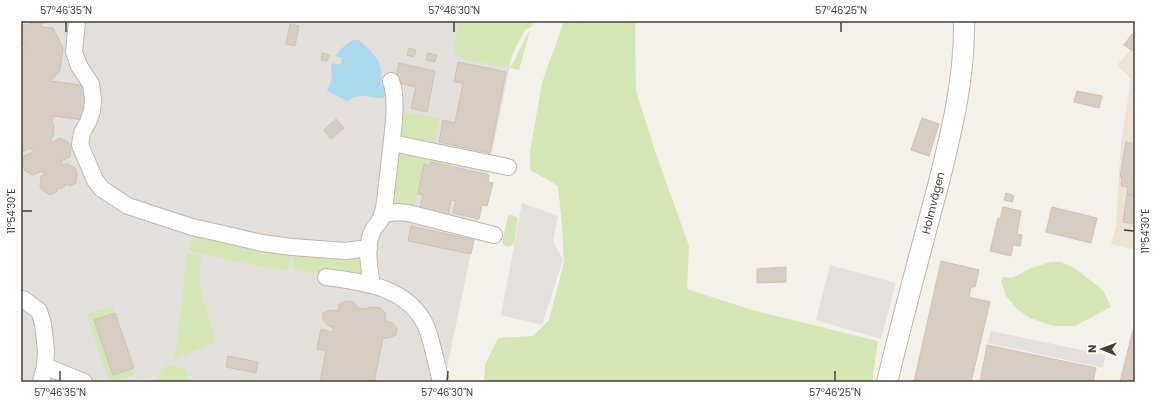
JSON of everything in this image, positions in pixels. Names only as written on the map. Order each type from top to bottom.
[{"type":"street","points":[[77,21],[74,52],[79,66],[91,84],[93,99],[92,111],[82,133],[80,145],[95,180],[102,189],[128,206],[192,227],[219,233],[292,247],[345,251],[369,248]]},
{"type":"street","name":"Holmvägen","points":[[887,382],[951,134],[961,74],[964,46],[964,21]]},
{"type":"street","points":[[372,285],[368,245],[373,230],[383,214],[392,143],[394,108],[393,86],[391,81]]},
{"type":"street","points":[[392,143],[508,167]]},
{"type":"street","points":[[383,214],[398,212],[408,213],[494,235]]},
{"type":"street","points":[[326,278],[358,281],[372,285],[392,292],[406,301],[418,312],[426,326],[433,349],[440,382]]},
{"type":"street","points":[[23,299],[39,311],[43,324],[46,350],[45,366],[41,382]]},
{"type":"street","points":[[45,366],[84,382]]},
{"type":"shaded area","points":[[21,21],[528,21],[515,42],[444,382],[21,382]]},
{"type":"shaded area","points":[[1135,45],[1135,250],[1111,244],[1116,226],[1121,142],[1131,79],[1117,65]]},
{"type":"shaded area","points":[[522,203],[558,216],[553,242],[563,260],[542,325],[501,315]]},
{"type":"shaded area","points":[[830,265],[896,283],[881,339],[816,320]]},
{"type":"shaded area","points":[[991,331],[1105,355],[1103,368],[988,343]]},
{"type":"green space","points":[[456,21],[533,21],[533,23],[531,27],[523,33],[506,67],[504,67],[463,59],[456,55],[453,47],[458,26]]},
{"type":"green space","points":[[564,21],[635,21],[636,91],[656,154],[689,246],[687,289],[752,310],[878,341],[872,382],[484,382],[485,365],[498,338],[533,336],[549,320],[564,262],[558,186],[530,170],[530,151],[542,83]]},
{"type":"green space","points":[[530,31],[519,70],[511,68],[510,67]]},
{"type":"green space","points":[[404,112],[439,118],[434,145],[403,138],[399,132],[400,116]]},
{"type":"green space","points":[[398,152],[454,160],[453,167],[431,162],[430,166],[424,164],[418,193],[411,208],[389,206]]},
{"type":"green space","points":[[512,215],[518,218],[514,243],[510,247],[505,246],[502,243],[508,216]]},
{"type":"green space","points":[[194,233],[291,254],[288,270],[266,268],[190,251],[189,249]]},
{"type":"green space","points":[[293,252],[364,257],[364,275],[299,271],[294,268],[293,265]]},
{"type":"green space","points":[[187,253],[201,256],[199,281],[215,342],[174,359],[181,311]]},
{"type":"green space","points":[[1051,262],[1060,262],[1073,267],[1103,290],[1111,307],[1075,326],[1053,326],[1030,318],[1017,309],[1006,296],[1001,282],[1003,277],[1012,278],[1031,268]]},
{"type":"green space","points":[[112,306],[115,313],[94,321],[113,375],[131,369],[134,375],[111,381],[108,378],[87,317],[90,312]]},
{"type":"green space","points":[[168,365],[184,368],[190,382],[156,382],[162,369]]},
{"type":"water","points":[[354,40],[359,40],[370,50],[380,64],[382,77],[381,85],[385,86],[384,98],[357,96],[347,101],[327,91],[332,78],[331,65],[333,63],[340,65],[342,58],[335,56],[341,49]]},
{"type":"building","points":[[30,21],[44,21],[41,25],[43,27],[53,28],[63,48],[60,70],[51,81],[88,86],[84,120],[53,116],[53,137],[50,139],[52,142],[61,138],[69,143],[71,147],[70,157],[61,161],[63,165],[67,164],[75,168],[77,173],[76,183],[70,186],[66,184],[61,189],[58,188],[57,192],[50,195],[42,190],[40,186],[41,176],[45,175],[42,171],[33,175],[25,171],[23,166],[24,156],[33,152],[31,148],[21,152],[21,50],[24,50],[25,46],[21,45],[21,25],[29,25],[31,24]]},
{"type":"building","points":[[290,24],[299,26],[295,46],[286,44]]},
{"type":"building","points":[[1132,34],[1135,36],[1135,48],[1133,51],[1124,45]]},
{"type":"building","points":[[409,48],[416,50],[414,57],[407,55]]},
{"type":"building","points":[[322,53],[329,55],[327,61],[321,60]]},
{"type":"building","points":[[428,53],[437,55],[435,62],[426,60]]},
{"type":"building","points":[[458,62],[506,72],[490,153],[439,142],[443,120],[455,123],[463,83],[454,82]]},
{"type":"building","points":[[399,63],[435,71],[427,112],[411,108],[416,87],[395,82]]},
{"type":"building","points":[[1077,91],[1102,96],[1099,108],[1074,102]]},
{"type":"building","points":[[922,118],[939,124],[929,156],[911,150]]},
{"type":"building","points":[[336,119],[344,128],[331,139],[324,130]]},
{"type":"building","points":[[1126,142],[1135,144],[1135,196],[1127,194],[1128,187],[1121,186],[1122,177],[1120,177]]},
{"type":"building","points":[[431,162],[489,175],[488,182],[493,183],[487,206],[482,205],[479,219],[453,213],[456,201],[451,200],[448,215],[420,208],[423,195],[418,194],[424,164],[430,166]]},
{"type":"building","points":[[1006,193],[1014,196],[1012,202],[1004,200]]},
{"type":"building","points":[[1127,194],[1135,196],[1135,224],[1123,222]]},
{"type":"building","points":[[1003,207],[1021,211],[1017,234],[1022,235],[1020,246],[1013,245],[1011,256],[990,251],[998,218],[1000,219]]},
{"type":"building","points":[[1052,207],[1097,218],[1091,243],[1046,232]]},
{"type":"building","points":[[411,226],[474,240],[471,254],[408,241]]},
{"type":"building","points":[[941,261],[979,270],[975,287],[971,287],[969,297],[990,302],[971,382],[914,382]]},
{"type":"building","points":[[786,267],[786,282],[757,283],[757,269]]},
{"type":"building","points":[[347,301],[353,302],[359,308],[380,308],[386,314],[385,321],[392,323],[397,328],[396,335],[383,338],[374,382],[320,382],[326,351],[317,349],[321,329],[332,332],[334,327],[330,327],[323,320],[323,313],[331,310],[338,311],[339,304]]},
{"type":"building","points":[[115,313],[134,368],[113,375],[94,320]]},
{"type":"building","points":[[1135,322],[1135,382],[1120,382]]},
{"type":"building","points":[[987,345],[1096,368],[1093,382],[980,382]]},
{"type":"building","points":[[228,356],[258,362],[256,373],[226,367]]}]
